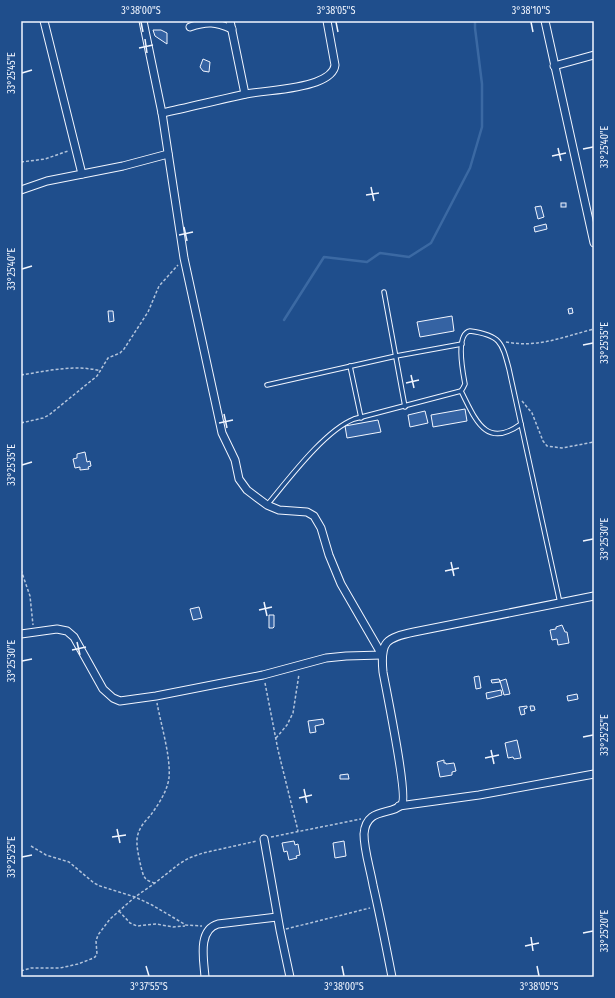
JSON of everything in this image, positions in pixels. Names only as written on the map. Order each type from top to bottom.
[{"type":"street","points":[[44,21],[82,174]]},
{"type":"street","points":[[143,21],[162,113],[184,258],[222,433],[235,460],[241,483],[247,490],[267,505],[279,510],[307,512],[314,516],[321,528],[328,555],[341,584],[382,655]]},
{"type":"street","points":[[230,21],[245,94]]},
{"type":"street","points":[[162,113],[245,94],[296,88],[316,82],[333,72],[335,64],[327,21]]},
{"type":"street","points":[[545,21],[594,243]]},
{"type":"street","points":[[190,27],[203,23],[214,22],[232,29]]},
{"type":"street","points":[[554,66],[594,55]]},
{"type":"street","points":[[21,190],[47,181],[123,166],[168,154]]},
{"type":"street","points":[[399,806],[403,802],[402,786],[383,672],[382,655],[386,643],[399,635],[594,596]]},
{"type":"street","points":[[21,634],[57,629],[62,629],[71,633],[103,689],[114,699],[123,701],[263,675],[326,658],[382,655]]},
{"type":"street","points":[[392,977],[365,844],[364,834],[366,826],[372,816],[399,806],[478,795],[594,774]]},
{"type":"street","points":[[264,839],[277,917],[290,977]]},
{"type":"street","points":[[205,977],[204,942],[209,929],[218,924],[277,917]]},
{"type":"lane","points":[[384,292],[405,407]]},
{"type":"lane","points":[[267,505],[304,462],[335,430],[348,422],[461,391],[465,384],[461,360],[464,335],[470,331],[492,336],[499,341],[506,358],[560,604]]},
{"type":"lane","points":[[267,385],[396,356],[462,344]]},
{"type":"lane","points":[[350,366],[361,418]]},
{"type":"lane","points":[[461,391],[477,421],[486,430],[493,433],[504,433],[521,424]]},
{"type":"path","points":[[21,162],[45,159],[75,148]]},
{"type":"path","points":[[21,423],[49,415],[92,381],[101,371],[108,358],[120,353],[124,349],[148,312],[159,286],[184,258]]},
{"type":"path","points":[[499,341],[532,344],[541,343],[594,329]]},
{"type":"path","points":[[21,375],[61,369],[89,368],[101,371]]},
{"type":"path","points":[[516,398],[529,408],[537,423],[543,442],[547,446],[562,448],[594,442]]},
{"type":"path","points":[[21,570],[30,596],[34,633]]},
{"type":"path","points":[[276,738],[293,713],[299,666]]},
{"type":"path","points":[[263,675],[298,831]]},
{"type":"path","points":[[155,883],[147,881],[144,877],[137,840],[140,828],[161,799],[168,786],[168,756],[156,696]]},
{"type":"path","points":[[21,971],[31,968],[60,968],[78,964],[95,957],[97,954],[96,941],[98,935],[103,927],[118,911],[189,858],[203,853],[298,831],[372,816]]},
{"type":"path","points":[[31,846],[46,855],[69,862],[100,886],[135,897],[152,905],[187,926]]},
{"type":"path","points":[[280,930],[378,907]]},
{"type":"path","points":[[118,911],[137,926],[156,924],[174,927],[200,925],[209,929]]},
{"type":"building","points":[[153,30],[161,30],[167,33],[167,44],[155,36]]},
{"type":"building","points":[[203,59],[210,62],[209,72],[203,71],[200,67]]},
{"type":"building","points":[[561,203],[566,203],[566,207],[561,207]]},
{"type":"building","points":[[541,206],[544,217],[538,219],[535,207]]},
{"type":"building","points":[[546,224],[547,229],[535,232],[534,227]]},
{"type":"building","points":[[572,308],[573,313],[569,314],[568,309]]},
{"type":"building","points":[[108,311],[113,311],[114,321],[109,322]]},
{"type":"building","points":[[452,316],[454,331],[420,337],[417,322]]},
{"type":"building","points":[[465,409],[467,421],[433,427],[431,415]]},
{"type":"building","points":[[425,411],[428,423],[410,427],[408,415]]},
{"type":"building","points":[[378,420],[381,432],[347,438],[345,426]]},
{"type":"building","points":[[85,452],[87,462],[90,461],[91,466],[88,467],[89,469],[80,470],[80,467],[75,468],[73,459],[77,458],[77,454]]},
{"type":"building","points":[[199,607],[202,618],[193,620],[190,609]]},
{"type":"building","points":[[269,615],[274,615],[273,628],[269,628]]},
{"type":"building","points":[[562,625],[565,632],[567,632],[569,643],[558,645],[557,639],[552,640],[550,630],[556,629],[556,627]]},
{"type":"building","points":[[479,676],[481,688],[476,689],[474,677]]},
{"type":"building","points":[[499,679],[500,682],[492,683],[491,680]]},
{"type":"building","points":[[506,679],[510,694],[504,695],[500,681]]},
{"type":"building","points":[[501,690],[502,695],[487,699],[486,693]]},
{"type":"building","points":[[577,694],[578,699],[568,701],[567,696]]},
{"type":"building","points":[[527,706],[527,708],[524,709],[525,714],[521,715],[519,707]]},
{"type":"building","points":[[530,706],[534,706],[535,710],[531,711]]},
{"type":"building","points":[[323,719],[324,724],[315,726],[316,732],[310,733],[308,721]]},
{"type":"building","points":[[517,740],[521,758],[508,758],[505,743]]},
{"type":"building","points":[[444,760],[444,763],[446,764],[454,763],[456,771],[452,772],[452,775],[440,777],[437,762]]},
{"type":"building","points":[[348,774],[349,779],[340,779],[340,775]]},
{"type":"building","points":[[294,841],[295,845],[298,844],[300,855],[296,856],[297,858],[289,860],[287,851],[284,852],[282,843]]},
{"type":"building","points":[[344,841],[346,856],[335,858],[333,843]]},
{"type":"waterway","points":[[284,320],[324,257],[367,262],[380,253],[409,257],[431,243],[470,168],[482,127],[482,84],[475,21]]}]
